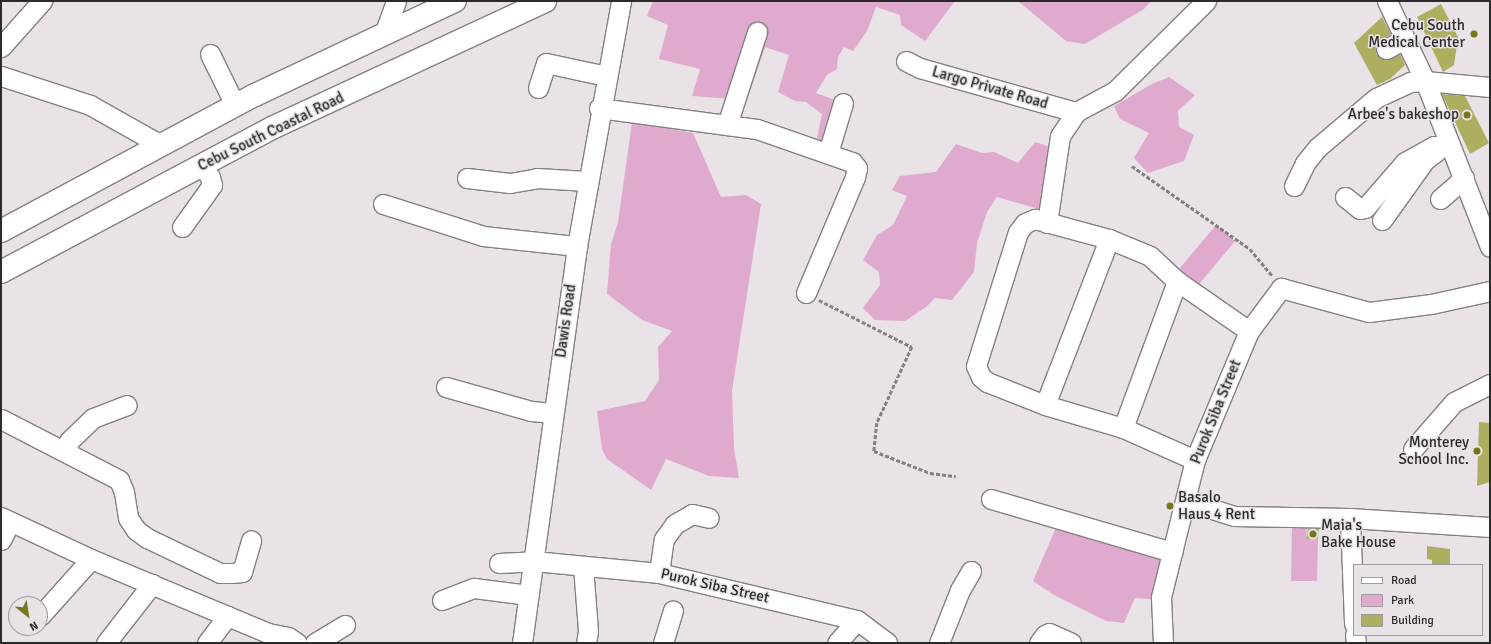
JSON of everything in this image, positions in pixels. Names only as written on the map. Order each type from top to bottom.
[{"type":"highway","points":[[1,231],[235,105],[455,1]]},
{"type":"highway","name":"Cebu South Coastal Road","points":[[1,272],[274,127],[545,1]]},
{"type":"street","points":[[1,47],[42,1]]},
{"type":"street","points":[[384,34],[396,1]]},
{"type":"street","name":"Dawis Road","points":[[522,643],[577,246],[599,108],[620,1]]},
{"type":"street","points":[[1047,223],[1060,136],[1076,112],[1115,91],[1206,1]]},
{"type":"street","points":[[1387,1],[1426,81],[1445,144],[1464,178],[1490,247]]},
{"type":"street","points":[[727,125],[758,32]]},
{"type":"street","points":[[1386,50],[1405,39]]},
{"type":"street","points":[[210,54],[235,105]]},
{"type":"street","name":"Largo Private Road","points":[[906,61],[920,68],[1076,112]]},
{"type":"street","points":[[538,88],[546,63],[606,76]]},
{"type":"street","points":[[1,76],[90,105],[161,145]]},
{"type":"street","points":[[1294,186],[1305,163],[1316,148],[1340,126],[1376,98],[1410,82],[1426,81],[1489,84]]},
{"type":"street","points":[[828,153],[843,103]]},
{"type":"street","points":[[599,108],[757,129],[852,162],[857,168],[806,293]]},
{"type":"street","points":[[1345,197],[1360,209],[1365,208],[1405,162],[1434,146],[1445,144]]},
{"type":"street","points":[[1382,220],[1425,160],[1445,144]]},
{"type":"street","points":[[182,227],[212,185],[210,177],[202,165]]},
{"type":"street","points":[[466,178],[510,183],[537,178],[587,181]]},
{"type":"street","points":[[1440,199],[1464,178]]},
{"type":"street","points":[[383,204],[483,236],[577,246]]},
{"type":"street","points":[[1195,460],[1123,428],[1044,406],[987,382],[978,373],[976,366],[1018,232],[1030,220],[1035,219],[1109,239],[1150,256],[1177,282],[1249,331]]},
{"type":"street","points":[[1044,406],[1109,239]]},
{"type":"street","points":[[1123,428],[1177,282]]},
{"type":"street","points":[[1284,287],[1369,312],[1431,304],[1490,291]]},
{"type":"street","name":"Purok Siba Street","points":[[1163,643],[1161,597],[1187,501],[1195,460],[1249,331],[1284,287]]},
{"type":"street","points":[[1413,449],[1454,402],[1490,384]]},
{"type":"street","points":[[446,387],[531,411],[553,412]]},
{"type":"street","points":[[66,452],[66,445],[74,434],[93,418],[127,405]]},
{"type":"street","points":[[1,419],[119,480],[124,492],[128,518],[136,530],[147,538],[220,573],[232,574],[242,572],[251,540]]},
{"type":"street","points":[[991,499],[1172,552]]},
{"type":"street","points":[[1187,501],[1234,516],[1350,518],[1490,527]]},
{"type":"street","points":[[659,573],[664,539],[674,524],[692,514],[709,518]]},
{"type":"street","points":[[1350,518],[1353,598]]},
{"type":"street","points":[[1,540],[6,519],[91,559],[268,633],[288,637],[297,643]]},
{"type":"street","points":[[48,607],[91,559]]},
{"type":"street","name":"Purok Siba Street","points":[[499,564],[534,561],[659,573],[857,620],[887,643]]},
{"type":"street","points":[[583,566],[588,631],[586,643]]},
{"type":"street","points":[[939,643],[960,590],[971,571]]},
{"type":"street","points":[[106,643],[152,584]]},
{"type":"street","points":[[442,600],[474,588],[529,595]]},
{"type":"street","points":[[663,643],[673,610]]},
{"type":"street","points":[[207,643],[227,616]]},
{"type":"street","points":[[837,643],[857,620]]},
{"type":"street","points":[[314,643],[345,625]]},
{"type":"street","points":[[1039,643],[1045,635],[1049,633],[1071,643]]},
{"type":"path","points":[[1132,166],[1250,249],[1284,287]]},
{"type":"path","points":[[806,293],[912,347],[877,423],[874,451],[930,473],[956,476]]},
{"type":"green space","points":[[653,1],[955,1],[925,41],[901,25],[900,15],[876,7],[867,31],[853,51],[844,47],[838,57],[837,69],[827,75],[816,93],[843,103],[824,142],[817,138],[822,114],[806,102],[795,101],[778,92],[789,55],[765,47],[747,100],[692,96],[700,69],[659,59],[668,25],[647,16]]},
{"type":"green space","points":[[1018,1],[1151,1],[1144,9],[1085,44],[1066,41]]},
{"type":"green space","points":[[1169,77],[1195,95],[1178,111],[1179,127],[1194,135],[1184,161],[1148,173],[1134,158],[1149,133],[1120,119],[1114,106],[1152,84]]},
{"type":"green space","points":[[632,122],[693,133],[721,197],[746,195],[761,204],[732,391],[734,448],[739,478],[709,476],[666,459],[651,490],[607,459],[602,449],[597,411],[645,401],[659,380],[658,347],[672,331],[642,320],[607,294],[611,244],[618,222]]},
{"type":"green space","points":[[1035,142],[1051,147],[1046,211],[997,197],[987,212],[977,243],[974,272],[952,300],[935,298],[926,307],[905,321],[875,320],[863,308],[880,285],[879,272],[863,260],[877,235],[893,225],[907,196],[892,190],[900,176],[936,172],[956,144],[982,153],[994,152],[1018,163]]},
{"type":"green space","points":[[1216,225],[1235,241],[1193,291],[1174,275]]},
{"type":"green space","points":[[1058,523],[1169,555],[1161,600],[1135,598],[1124,623],[1106,621],[1054,595],[1033,581]]},
{"type":"green space","points":[[1292,525],[1307,527],[1306,539],[1318,539],[1317,581],[1291,581]]},
{"type":"building","points":[[1441,4],[1458,37],[1454,65],[1443,72],[1417,17]]},
{"type":"building","points":[[1382,17],[1391,34],[1377,43],[1376,54],[1386,60],[1400,54],[1405,65],[1390,79],[1377,85],[1354,43]]},
{"type":"building","points":[[1442,94],[1465,96],[1489,143],[1470,154]]},
{"type":"building","points":[[1479,422],[1490,423],[1490,482],[1477,486]]},
{"type":"building","name":"Maia's Bake House","points":[[1319,528],[1318,539],[1306,539],[1308,529]]},
{"type":"building","points":[[1427,546],[1450,549],[1450,564],[1432,564],[1432,560],[1427,559]]},
{"type":"place","name":"Cebu South Medical Center","points":[[1474,34]]},
{"type":"place","name":"Arbee's bakeshop","points":[[1467,115]]},
{"type":"place","name":"Monterey School Inc.","points":[[1477,451]]},
{"type":"place","name":"Basalo Haus 4 Rent","points":[[1170,506]]},
{"type":"place","name":"Maia's Bake House","points":[[1313,534]]}]
